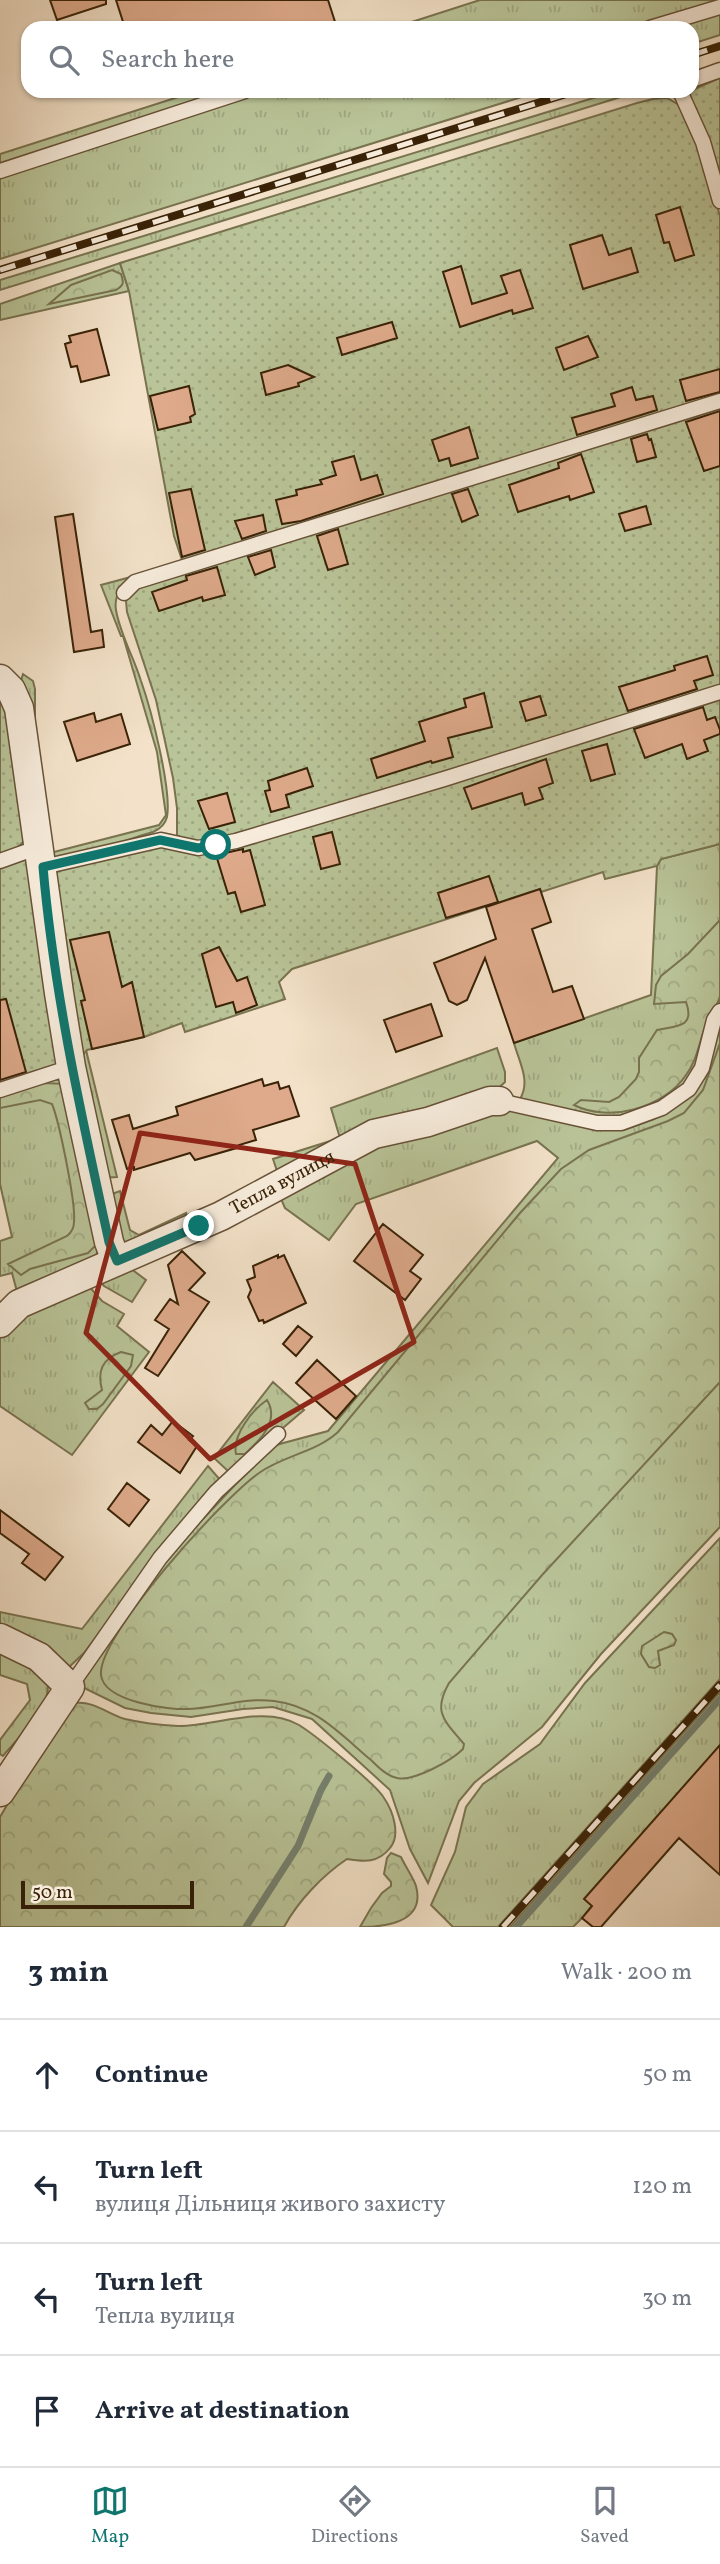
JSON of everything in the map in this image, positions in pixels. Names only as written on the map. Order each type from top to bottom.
[{"type":"street","points":[[0,678],[11,690],[19,708],[41,857],[48,927],[71,1067],[109,1242],[117,1261]]},
{"type":"street","name":"Тепла вулиця","points":[[0,1323],[19,1304],[221,1216],[374,1134],[428,1122],[490,1101],[499,1101]]},
{"type":"street","points":[[0,1638],[39,1657],[70,1686],[0,1792]]},
{"type":"lane","points":[[673,21],[720,7]]},
{"type":"lane","points":[[699,78],[720,70]]},
{"type":"lane","points":[[0,171],[224,98]]},
{"type":"lane","points":[[683,98],[703,142],[720,201]]},
{"type":"lane","points":[[124,593],[135,582],[720,401]]},
{"type":"lane","points":[[0,860],[41,857],[160,840],[198,848],[236,841],[720,692]]},
{"type":"lane","points":[[499,1101],[597,1123],[621,1123],[662,1108],[689,1089],[702,1068],[714,1020],[720,1011]]},
{"type":"lane","points":[[0,1090],[71,1067]]},
{"type":"lane","points":[[70,1686],[160,1558],[216,1492],[278,1434]]},
{"type":"highlighted area","points":[[140,1133],[355,1164],[414,1342],[210,1459],[86,1333]]},
{"type":"green space","points":[[480,0],[720,0],[720,35],[699,42],[699,21],[415,21]]},
{"type":"green space","points":[[720,78],[720,185],[690,98],[699,98],[699,87]]},
{"type":"green space","points":[[175,98],[518,98],[0,259],[0,154]]},
{"type":"green space","points":[[593,98],[617,98],[0,290],[0,280]]},
{"type":"green space","points":[[667,98],[681,106],[698,141],[720,216],[720,395],[183,563],[174,536],[129,291],[120,263],[637,103]]},
{"type":"green space","points":[[120,263],[129,291],[0,320],[0,304]]},
{"type":"green space","points":[[112,270],[121,274],[123,280],[116,290],[49,304],[71,285]]},
{"type":"green space","points":[[720,406],[720,688],[437,776],[203,843],[185,840],[177,835],[173,778],[156,700],[127,612],[126,601],[131,590]]},
{"type":"green space","points":[[156,570],[125,584],[118,594],[116,608],[155,729],[164,769],[168,805],[166,820],[153,832],[98,849],[54,858],[45,856],[20,684],[23,674],[33,681],[35,689],[35,730],[43,820],[50,853],[159,825],[166,815],[157,752],[123,636],[101,585]]},
{"type":"green space","points":[[0,690],[13,720],[26,839],[18,847],[0,856]]},
{"type":"green space","points":[[720,695],[720,844],[661,859],[657,866],[605,879],[603,872],[541,892],[540,889],[292,969],[279,982],[285,999],[185,1032],[182,1023],[144,1037],[87,1050],[79,1059],[52,874],[71,866],[161,846],[191,851]]},
{"type":"green space","points":[[720,844],[720,1003],[709,1023],[698,1065],[689,1082],[653,1107],[627,1118],[601,1119],[520,1099],[524,1078],[514,1043],[651,995],[657,866],[661,859]]},
{"type":"green space","points":[[18,859],[30,859],[59,1064],[0,1084],[0,865]]},
{"type":"green space","points":[[720,920],[720,996],[686,1075],[664,1096],[635,1109],[603,1113],[574,1105],[581,1100],[609,1102],[619,1097],[636,1079],[639,1058],[657,1030],[676,1027],[686,1022],[686,1002],[654,1004],[656,985],[661,976],[688,954]]},
{"type":"green space","points":[[720,1028],[720,1527],[601,1654],[542,1727],[474,1783],[459,1801],[428,1883],[410,1849],[390,1790],[312,1719],[273,1707],[191,1717],[151,1713],[125,1708],[82,1687],[78,1682],[172,1552],[276,1445],[328,1431],[558,1158],[537,1141],[356,1204],[329,1240],[285,1208],[278,1192],[375,1140],[492,1105],[592,1127],[624,1130],[654,1119],[693,1093],[705,1075]]},
{"type":"green space","points":[[720,1043],[720,1382],[543,1574],[449,1683],[441,1709],[446,1723],[464,1744],[463,1749],[432,1770],[412,1777],[397,1778],[383,1771],[327,1723],[289,1704],[253,1700],[180,1709],[153,1706],[113,1692],[101,1675],[105,1656],[119,1630],[166,1568],[219,1509],[259,1473],[319,1445],[338,1432],[520,1213],[561,1169],[589,1150],[684,1113],[703,1090]]},
{"type":"green space","points":[[497,1048],[505,1072],[505,1082],[489,1097],[278,1174],[273,1159],[340,1138],[331,1108]]},
{"type":"green space","points":[[86,1050],[117,1177],[101,1178],[79,1059]]},
{"type":"green space","points":[[67,1079],[101,1244],[94,1260],[19,1299],[12,1273],[0,1276],[0,1241],[12,1237],[0,1184],[0,1094],[45,1081]]},
{"type":"green space","points":[[44,1083],[65,1084],[97,1244],[88,1253],[30,1269],[21,1275],[8,1264],[67,1236],[74,1224],[70,1181],[52,1104],[40,1100],[0,1108],[0,1096]]},
{"type":"green space","points":[[120,1191],[130,1230],[139,1235],[186,1213],[187,1221],[136,1244],[116,1244],[109,1195]]},
{"type":"green space","points":[[126,1265],[146,1280],[132,1302],[104,1286],[97,1278]]},
{"type":"green space","points":[[86,1283],[102,1301],[124,1314],[117,1326],[149,1352],[72,1455],[0,1406],[0,1336],[15,1318]]},
{"type":"green space","points":[[121,1352],[133,1355],[131,1366],[103,1404],[97,1409],[89,1409],[85,1403],[102,1390],[102,1366],[109,1358]]},
{"type":"green space","points":[[273,1382],[304,1410],[230,1473],[214,1458]]},
{"type":"green space","points":[[267,1400],[271,1415],[266,1430],[245,1454],[236,1454],[237,1439],[244,1424]]},
{"type":"green space","points":[[208,1466],[222,1482],[159,1553],[84,1653],[68,1668],[0,1627],[0,1612],[82,1629]]},
{"type":"green space","points":[[720,1538],[720,1679],[498,1927],[453,1927],[431,1905],[455,1852],[466,1807],[483,1784],[540,1744],[585,1683]]},
{"type":"green space","points":[[664,1632],[672,1634],[676,1640],[674,1645],[658,1651],[660,1665],[649,1667],[641,1654],[642,1646]]},
{"type":"green space","points":[[0,1649],[40,1671],[48,1683],[47,1694],[36,1717],[3,1756],[0,1754],[0,1740],[30,1700],[27,1684],[0,1675]]},
{"type":"green space","points":[[720,1692],[720,1745],[582,1918],[573,1927],[510,1927]]},
{"type":"green space","points":[[75,1703],[95,1706],[125,1719],[178,1726],[255,1716],[285,1719],[299,1725],[379,1791],[393,1816],[393,1843],[376,1859],[347,1859],[338,1865],[304,1898],[284,1927],[0,1927],[0,1817],[24,1776]]},
{"type":"green space","points":[[391,1853],[401,1857],[415,1883],[415,1908],[409,1915],[391,1924],[360,1927],[382,1893],[391,1886],[384,1874],[387,1858]]},
{"type":"building","points":[[50,0],[106,0],[106,4],[57,20]]},
{"type":"building","points":[[116,0],[328,0],[335,21],[123,21]]},
{"type":"building","points":[[680,207],[694,255],[675,261],[669,242],[664,243],[656,215]]},
{"type":"building","points":[[602,235],[609,255],[631,248],[638,272],[583,289],[570,245]]},
{"type":"building","points":[[461,266],[472,304],[507,293],[501,276],[520,270],[533,308],[513,314],[512,310],[460,327],[443,272]]},
{"type":"building","points":[[392,322],[397,338],[342,355],[337,338]]},
{"type":"building","points":[[97,329],[109,375],[81,382],[77,366],[71,367],[65,344],[71,342],[69,336]]},
{"type":"building","points":[[588,336],[598,357],[564,370],[556,348]]},
{"type":"building","points":[[288,365],[314,377],[298,383],[299,386],[266,395],[261,373]]},
{"type":"building","points":[[720,369],[720,392],[686,401],[680,380]]},
{"type":"building","points":[[189,386],[195,414],[190,417],[191,422],[158,430],[150,396]]},
{"type":"building","points":[[632,387],[636,400],[653,396],[657,410],[577,435],[572,418],[615,406],[611,394]]},
{"type":"building","points":[[720,411],[720,466],[704,471],[686,422]]},
{"type":"building","points":[[469,427],[478,458],[451,466],[449,458],[439,461],[432,440]]},
{"type":"building","points":[[647,434],[656,457],[637,462],[631,439]]},
{"type":"building","points":[[581,454],[594,492],[570,500],[569,496],[518,512],[509,485],[559,468],[558,463]]},
{"type":"building","points":[[354,456],[361,480],[377,475],[383,494],[301,521],[282,524],[276,500],[297,495],[296,490],[322,484],[320,480],[336,475],[332,462]]},
{"type":"building","points":[[191,489],[205,550],[182,557],[169,493]]},
{"type":"building","points":[[468,489],[478,515],[462,522],[452,494]]},
{"type":"building","points":[[646,506],[651,524],[625,531],[619,514]]},
{"type":"building","points":[[73,514],[91,632],[102,630],[104,647],[74,652],[55,517]]},
{"type":"building","points":[[263,515],[266,531],[242,539],[235,521]]},
{"type":"building","points":[[338,529],[348,564],[328,570],[317,536]]},
{"type":"building","points":[[271,550],[275,567],[255,575],[248,557]]},
{"type":"building","points":[[217,567],[225,595],[203,601],[202,597],[159,611],[152,592],[187,580],[186,576]]},
{"type":"building","points":[[707,656],[713,675],[694,681],[697,689],[628,711],[619,687],[675,670],[674,666]]},
{"type":"building","points":[[484,693],[492,727],[448,738],[453,757],[377,778],[371,759],[425,741],[419,722],[466,707],[464,699]]},
{"type":"building","points":[[540,696],[546,715],[526,721],[520,702]]},
{"type":"building","points":[[703,707],[707,720],[715,717],[720,730],[720,734],[704,740],[708,751],[687,759],[682,744],[645,758],[634,729]]},
{"type":"building","points":[[94,713],[96,722],[121,714],[130,744],[77,761],[64,722]]},
{"type":"building","points":[[607,744],[615,774],[591,781],[582,751]]},
{"type":"building","points":[[546,759],[553,783],[539,788],[543,799],[525,805],[522,793],[472,809],[464,788]]},
{"type":"building","points":[[307,768],[313,786],[286,795],[289,807],[271,812],[265,791],[270,790],[268,781]]},
{"type":"building","points":[[227,793],[235,822],[209,829],[198,801]]},
{"type":"building","points":[[332,832],[340,864],[321,869],[313,837]]},
{"type":"building","points":[[243,849],[243,852],[250,850],[265,905],[241,912],[235,892],[228,894],[216,855]]},
{"type":"building","points":[[489,876],[498,902],[446,918],[438,893]]},
{"type":"building","points":[[540,889],[551,922],[532,929],[553,992],[572,986],[584,1019],[514,1043],[485,958],[467,1000],[457,1005],[449,1001],[434,963],[496,939],[486,907]]},
{"type":"building","points":[[109,932],[122,987],[132,982],[144,1037],[92,1049],[81,1001],[85,1000],[70,940]]},
{"type":"building","points":[[219,947],[237,981],[247,977],[257,1005],[236,1013],[233,1002],[216,1007],[202,954]]},
{"type":"building","points":[[6,999],[26,1072],[0,1080],[0,1000]]},
{"type":"building","points":[[431,1004],[442,1036],[396,1052],[384,1020]]},
{"type":"building","points":[[262,1079],[264,1086],[278,1082],[280,1089],[289,1086],[299,1116],[253,1130],[256,1140],[239,1145],[240,1147],[195,1160],[190,1153],[134,1170],[134,1167],[127,1169],[112,1120],[129,1115],[133,1129],[178,1115],[176,1107]]},
{"type":"building","points":[[383,1224],[423,1255],[410,1271],[421,1279],[405,1300],[354,1261]]},
{"type":"building","points":[[182,1251],[205,1273],[189,1290],[209,1302],[158,1376],[145,1368],[169,1329],[155,1320],[170,1299],[178,1304],[168,1265]]},
{"type":"building","points":[[278,1255],[278,1258],[284,1255],[306,1303],[264,1323],[263,1320],[259,1321],[248,1297],[251,1290],[247,1280],[255,1277],[253,1266]]},
{"type":"building","points":[[298,1326],[312,1337],[296,1356],[283,1344]]},
{"type":"building","points":[[317,1360],[356,1396],[336,1419],[296,1383]]},
{"type":"building","points":[[173,1421],[193,1436],[189,1440],[197,1446],[180,1473],[138,1442],[151,1425],[162,1435]]},
{"type":"building","points":[[127,1483],[149,1500],[129,1526],[108,1509]]},
{"type":"building","points":[[0,1510],[63,1557],[45,1580],[22,1563],[29,1554],[0,1533]]},
{"type":"building","points":[[720,1745],[720,1875],[679,1838],[601,1927],[593,1927],[582,1918],[592,1906],[584,1899]]},
{"type":"waterway","points":[[516,1927],[720,1699]]},
{"type":"waterway","points":[[246,1927],[298,1846],[329,1776]]},
{"type":"railway","points":[[699,53],[720,46]]},
{"type":"railway","points":[[0,270],[553,98]]},
{"type":"railway","points":[[503,1927],[720,1685]]},
{"type":"route","points":[[199,1226],[117,1261],[109,1242],[71,1067],[48,927],[43,867],[160,840],[198,848],[216,845]]}]
